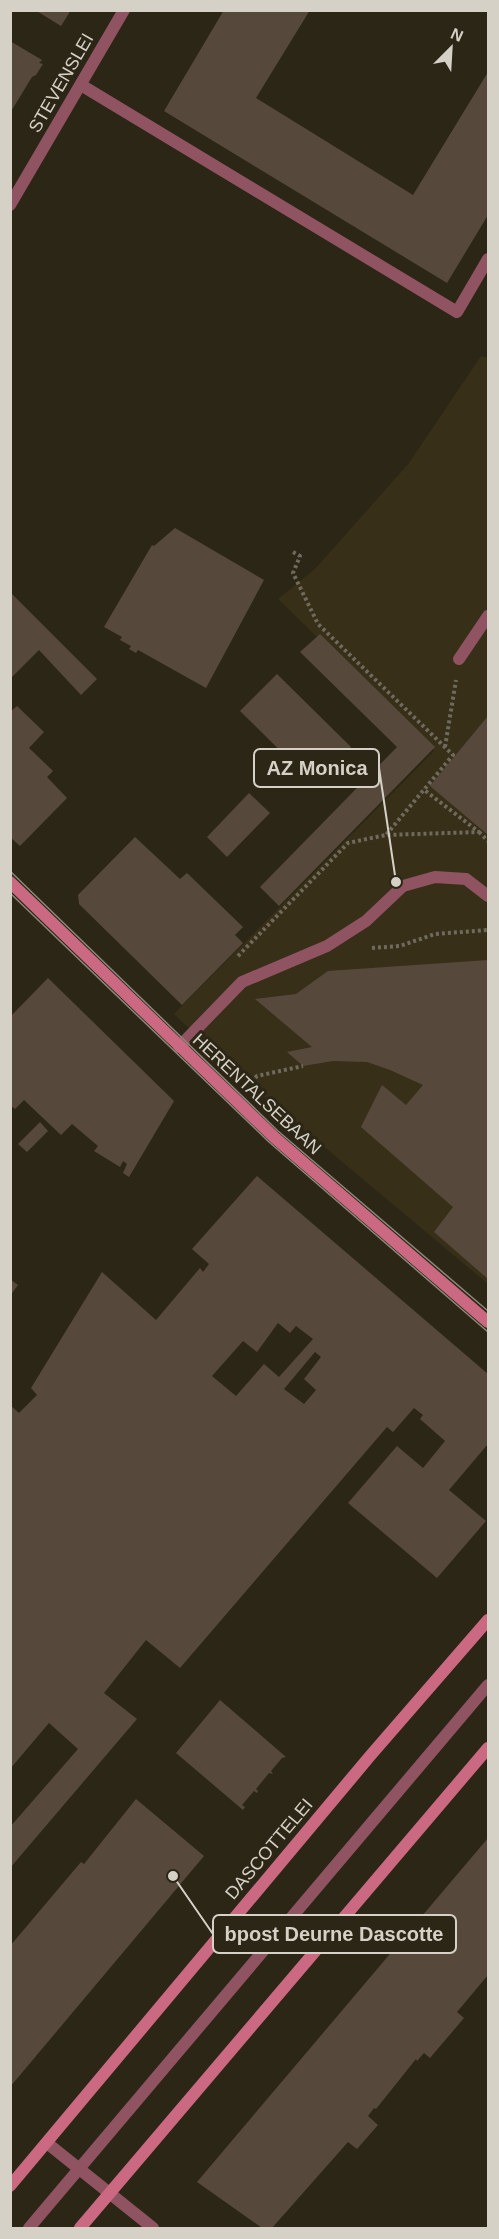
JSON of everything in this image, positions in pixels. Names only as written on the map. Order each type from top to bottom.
[{"type":"street","name":"STEVENSLEI","points":[[10,206],[124,10]]},
{"type":"street","points":[[81,85],[457,312],[489,259]]},
{"type":"street","points":[[459,659],[489,616]]},
{"type":"street","points":[[179,1047],[242,982],[327,946],[366,921],[403,886],[435,877],[466,879],[489,896]]},
{"type":"street","name":"HERENTALSEBAAN","points":[[10,882],[233,1100],[489,1322]]},
{"type":"street","name":"DASCOTTELEI","points":[[10,2186],[370,1756],[489,1620]]},
{"type":"street","points":[[29,2229],[489,1685]]},
{"type":"street","points":[[80,2229],[489,1748]]},
{"type":"street","points":[[47,2143],[108,2195],[153,2229]]},
{"type":"path","points":[[293,552],[300,555],[293,573],[318,624],[453,755],[423,789],[405,816],[386,835]]},
{"type":"path","points":[[445,747],[459,659]]},
{"type":"path","points":[[423,789],[489,841]]},
{"type":"path","points":[[235,960],[348,843],[386,835],[479,832]]},
{"type":"path","points":[[364,948],[400,946],[435,934],[489,930]]},
{"type":"path","points":[[233,1100],[256,1076],[303,1066]]},
{"type":"shaded area","points":[[481,356],[488,358],[488,1284],[235,1072],[174,1014],[434,751],[278,599],[315,569],[409,463]]},
{"type":"building","points":[[35,10],[71,10],[61,26]]},
{"type":"building","points":[[224,10],[310,10],[256,98],[413,195],[488,72],[488,215],[447,283],[164,111]]},
{"type":"building","points":[[10,41],[42,60],[39,63],[43,64],[32,77],[10,113]]},
{"type":"building","points":[[175,528],[264,580],[206,688],[138,650],[136,653],[129,649],[131,646],[120,640],[122,637],[104,627],[152,545],[154,546]]},
{"type":"building","points":[[10,592],[97,679],[81,695],[39,650],[10,679]]},
{"type":"building","points":[[320,634],[435,747],[279,906],[260,887],[397,747],[300,652]]},
{"type":"building","points":[[277,674],[351,747],[314,784],[240,711]]},
{"type":"building","points":[[17,706],[44,732],[29,748],[53,771],[47,777],[67,798],[20,846],[10,837],[10,712]]},
{"type":"building","points":[[488,716],[488,835],[430,786]]},
{"type":"building","points":[[249,793],[270,813],[227,857],[207,837]]},
{"type":"building","points":[[135,837],[180,879],[187,873],[243,927],[235,935],[243,943],[182,1005],[79,904],[78,895]]},
{"type":"building","points":[[488,960],[488,1279],[434,1232],[453,1207],[361,1127],[382,1085],[406,1105],[423,1085],[367,1062],[333,1061],[303,1066],[287,1052],[312,1047],[255,999],[296,994],[328,971]]},
{"type":"building","points":[[48,978],[174,1101],[129,1177],[123,1173],[127,1164],[123,1161],[120,1167],[94,1151],[98,1146],[72,1124],[61,1135],[24,1100],[15,1109],[10,1105],[10,1017]]},
{"type":"building","points":[[40,1122],[48,1131],[27,1152],[18,1144]]},
{"type":"building","points":[[257,1176],[488,1374],[488,1444],[449,1490],[486,1521],[437,1578],[348,1503],[397,1446],[423,1468],[445,1441],[420,1419],[423,1415],[414,1408],[393,1432],[387,1427],[180,1668],[146,1640],[104,1693],[137,1719],[10,1868],[10,1827],[78,1749],[49,1723],[10,1769],[10,1405],[19,1413],[37,1395],[31,1388],[102,1272],[156,1320],[200,1268],[203,1272],[209,1264],[192,1249]],"holes":[[[278,1323],[290,1333],[296,1326],[313,1339],[279,1377],[264,1364],[236,1396],[212,1376],[243,1341],[257,1352]],[[315,1352],[321,1357],[304,1379],[316,1390],[304,1404],[284,1389]]]},
{"type":"building","points":[[10,1279],[18,1285],[10,1296]]},
{"type":"building","points":[[220,1700],[286,1757],[282,1758],[271,1771],[273,1774],[269,1773],[256,1789],[257,1793],[254,1791],[242,1805],[245,1807],[243,1810],[176,1753]]},
{"type":"building","points":[[136,1799],[204,1856],[10,2087],[10,1946],[81,1862],[84,1864]]},
{"type":"building","points":[[488,1838],[488,1975],[457,2012],[464,2018],[430,2058],[424,2053],[417,2061],[416,2059],[376,2109],[374,2108],[368,2116],[378,2125],[357,2149],[348,2142],[272,2228],[262,2228],[197,2182]]},
{"type":"tram line","points":[[10,871],[278,1131],[488,1311]]},
{"type":"tram line","points":[[10,893],[269,1142],[488,1332]]},
{"type":"place","name":"AZ Monica","points":[[396,882]]},
{"type":"place","name":"bpost Deurne Dascotte","points":[[173,1876]]}]
